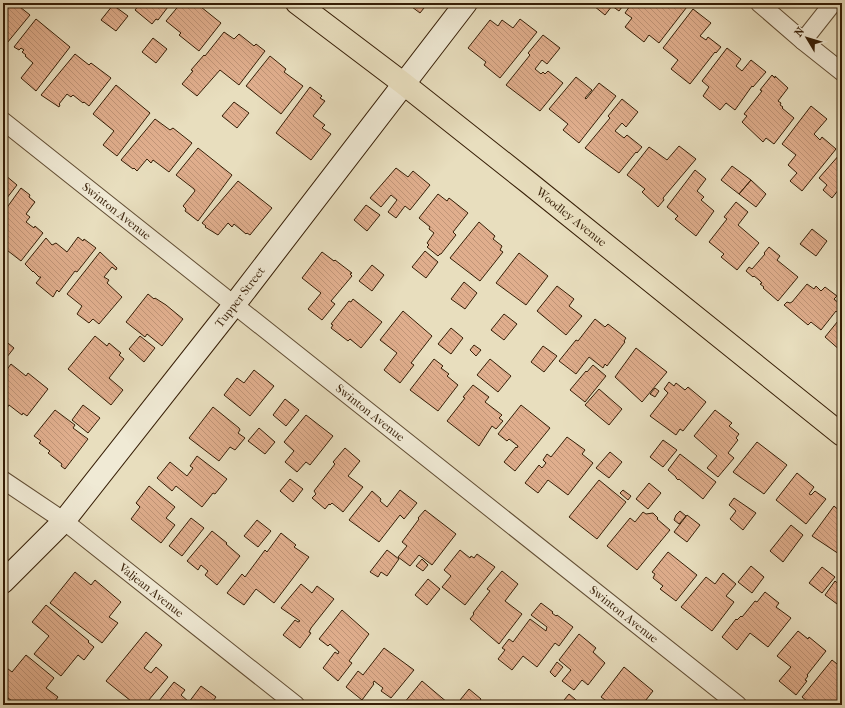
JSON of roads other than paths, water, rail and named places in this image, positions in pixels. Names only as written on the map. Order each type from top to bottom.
[{"type":"main road","name":"Woodley Avenue","points":[[297,3],[404,84],[529,183],[842,435]]},
{"type":"street","name":"Tupper Street","points":[[3,582],[64,521],[234,305],[466,3]]},
{"type":"street","points":[[759,3],[842,72]]},
{"type":"street","points":[[803,41],[833,3]]},
{"type":"street","name":"Swinton Avenue","points":[[3,121],[738,705]]},
{"type":"street","name":"Valjean Avenue","points":[[3,480],[64,521],[296,705]]}]
